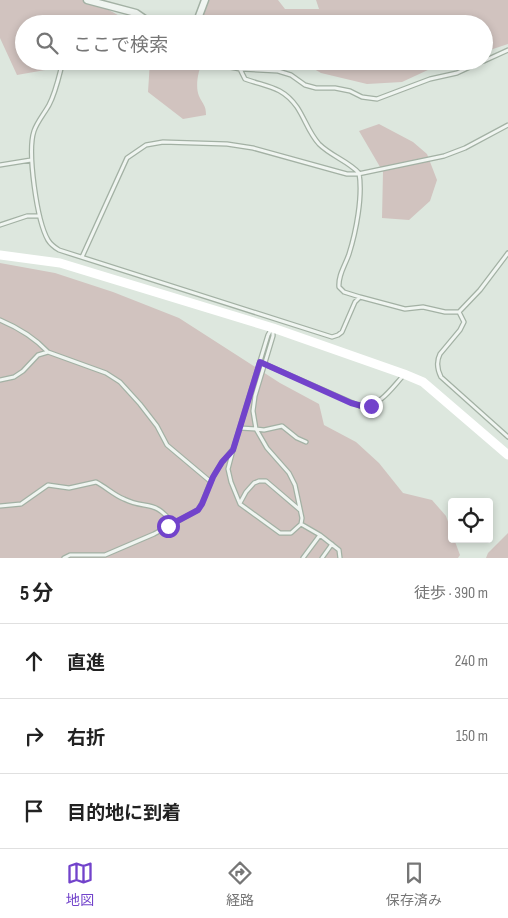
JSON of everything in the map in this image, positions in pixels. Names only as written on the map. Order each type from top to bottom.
[{"type":"street","points":[[87,0],[139,15]]},
{"type":"street","points":[[199,15],[205,0]]},
{"type":"street","points":[[0,255],[60,263],[273,328],[404,374],[422,382],[508,455]]},
{"type":"lane","points":[[493,57],[508,50]]},
{"type":"lane","points":[[61,70],[50,104],[34,131],[31,144],[31,160],[39,216],[52,246],[332,337],[342,332],[355,302],[360,297]]},
{"type":"lane","points":[[240,70],[245,79],[272,86],[287,95],[298,108],[318,143],[360,173]]},
{"type":"lane","points":[[259,70],[278,71],[291,75],[305,85],[316,88],[335,88],[350,91],[362,97],[376,99],[430,79],[464,70]]},
{"type":"lane","points":[[82,257],[127,158],[146,145],[163,142],[227,144],[253,148],[347,174],[444,156],[465,148],[508,125]]},
{"type":"lane","points":[[0,165],[31,160]]},
{"type":"lane","points":[[360,173],[358,207],[349,253],[339,278],[339,287],[344,292],[405,309],[423,307],[446,312],[460,312],[480,290],[508,253]]},
{"type":"lane","points":[[0,225],[27,216],[39,216]]},
{"type":"lane","points":[[460,312],[464,322],[440,354],[438,370],[441,377],[508,437]]},
{"type":"lane","points":[[0,320],[22,329],[38,341],[48,352],[106,373],[120,382],[157,426],[167,445],[211,482]]},
{"type":"lane","points":[[273,328],[268,335],[228,469],[240,504],[280,533],[291,533],[301,524]]},
{"type":"lane","points":[[273,328],[273,336],[266,364],[255,396],[256,429],[267,448],[289,473],[295,485],[301,524]]},
{"type":"lane","points":[[0,380],[14,377],[23,371],[38,355],[48,352]]},
{"type":"lane","points":[[260,362],[362,406],[371,406],[380,400],[404,374]]},
{"type":"lane","points":[[240,428],[264,430],[282,426],[297,438],[306,442]]},
{"type":"lane","points":[[64,558],[70,555],[105,555],[142,540],[198,510],[222,462],[233,450]]},
{"type":"lane","points":[[0,506],[21,504],[48,485],[69,488],[96,482],[124,500],[157,507],[165,512],[172,523]]},
{"type":"lane","points":[[240,504],[246,492],[254,483],[266,482],[300,510]]},
{"type":"lane","points":[[301,524],[320,535],[339,550],[340,558]]},
{"type":"lane","points":[[303,558],[320,535]]},
{"type":"lane","points":[[322,558],[332,544]]},
{"type":"shaded area","points":[[0,0],[82,0],[98,4],[118,15],[15,15],[15,70],[45,70],[17,75],[0,38]]},
{"type":"shaded area","points":[[202,0],[278,0],[285,9],[319,9],[316,0],[508,0],[508,44],[493,49],[493,15],[198,15]]},
{"type":"shaded area","points":[[149,70],[199,70],[197,88],[205,107],[206,115],[183,119],[148,92]]},
{"type":"shaded area","points":[[316,70],[428,70],[402,82],[367,84],[321,73]]},
{"type":"shaded area","points":[[379,124],[413,142],[427,154],[437,180],[430,201],[409,220],[382,218],[383,172],[359,131]]},
{"type":"shaded area","points":[[0,263],[55,273],[113,292],[179,318],[280,383],[319,404],[324,425],[356,442],[379,463],[403,493],[432,500],[446,516],[448,522],[448,543],[456,543],[460,555],[458,558],[0,558]]},
{"type":"shaded area","points":[[508,533],[508,558],[486,558],[488,553]]},
{"type":"route","points":[[168,526],[198,510],[213,477],[222,462],[233,450],[260,362],[351,403],[371,406]]}]
